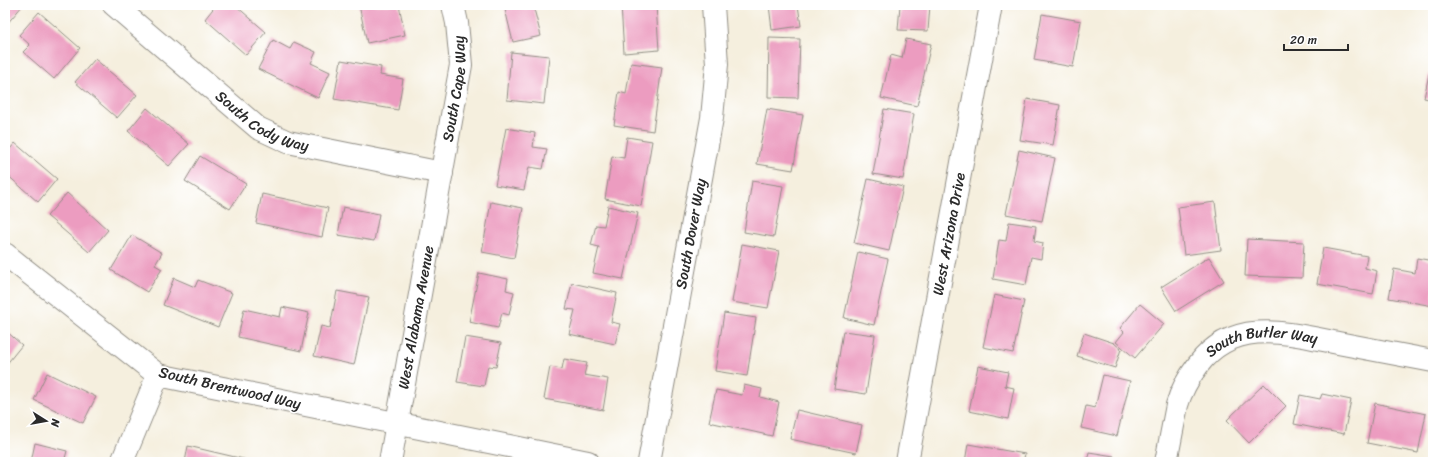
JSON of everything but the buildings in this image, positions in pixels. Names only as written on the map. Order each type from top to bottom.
[{"type":"street","name":"South Cody Way","points":[[114,5],[258,128],[288,142],[442,173]]},
{"type":"street","name":"South Cape Way","points":[[442,173],[460,65],[457,22],[453,5]]},
{"type":"street","name":"South Dover Way","points":[[649,462],[712,118],[717,64],[713,5]]},
{"type":"street","name":"West Arizona Drive","points":[[907,462],[988,28],[991,5]]},
{"type":"street","name":"West Alabama Avenue","points":[[390,462],[442,173]]},
{"type":"street","name":"South Brentwood Way","points":[[5,254],[158,375],[588,462]]},
{"type":"street","name":"South Butler Way","points":[[1166,462],[1179,396],[1201,362],[1215,347],[1238,335],[1266,332],[1301,336],[1433,361]]},
{"type":"street","points":[[122,462],[158,375]]}]
